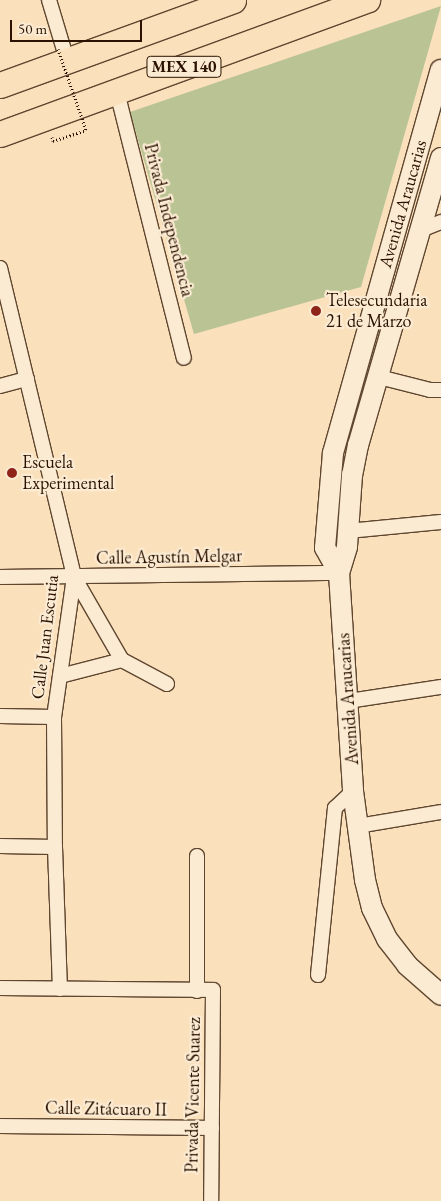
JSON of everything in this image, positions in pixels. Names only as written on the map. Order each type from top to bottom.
[{"type":"highway","name":"MEX 140","points":[[0,85],[62,54],[232,0]]},
{"type":"highway","name":"MEX 140","points":[[0,134],[367,0]]},
{"type":"street","points":[[48,0],[62,54]]},
{"type":"street","name":"Avenida Araucarias","points":[[339,573],[325,548],[333,453],[441,70]]},
{"type":"street","name":"Privada Independencia","points":[[117,92],[184,358]]},
{"type":"street","name":"Avenida Araucarias","points":[[441,158],[355,458],[347,547],[339,573],[354,791],[370,899],[387,939],[406,965],[441,995]]},
{"type":"street","points":[[421,230],[441,222]]},
{"type":"street","name":"Calle Juan Escutia","points":[[0,268],[74,577],[54,717],[60,989]]},
{"type":"street","points":[[379,377],[430,390],[441,390]]},
{"type":"street","points":[[0,386],[26,379]]},
{"type":"street","points":[[333,453],[355,458]]},
{"type":"street","points":[[348,531],[441,522]]},
{"type":"street","name":"Calle Agustín Melgar","points":[[0,576],[74,577],[339,573]]},
{"type":"street","points":[[74,577],[122,660],[167,684]]},
{"type":"street","points":[[60,676],[122,660]]},
{"type":"street","points":[[348,701],[441,687]]},
{"type":"street","points":[[0,716],[54,717]]},
{"type":"street","points":[[318,975],[335,808],[354,791]]},
{"type":"street","points":[[358,826],[441,812]]},
{"type":"street","points":[[0,846],[56,847]]},
{"type":"street","points":[[0,988],[197,990],[197,856]]},
{"type":"street","name":"Privada Vicente Suarez","points":[[197,990],[213,990],[211,1201]]},
{"type":"street","name":"Calle Zitácuaro II","points":[[0,1126],[212,1128]]},
{"type":"path","points":[[53,141],[86,130],[62,54]]},
{"type":"green space","points":[[441,6],[361,287],[194,334],[130,112]]},
{"type":"place","name":"Telesecundaria 21 de Marzo","points":[[316,311]]},
{"type":"place","name":"Escuela Experimental","points":[[12,473]]}]
